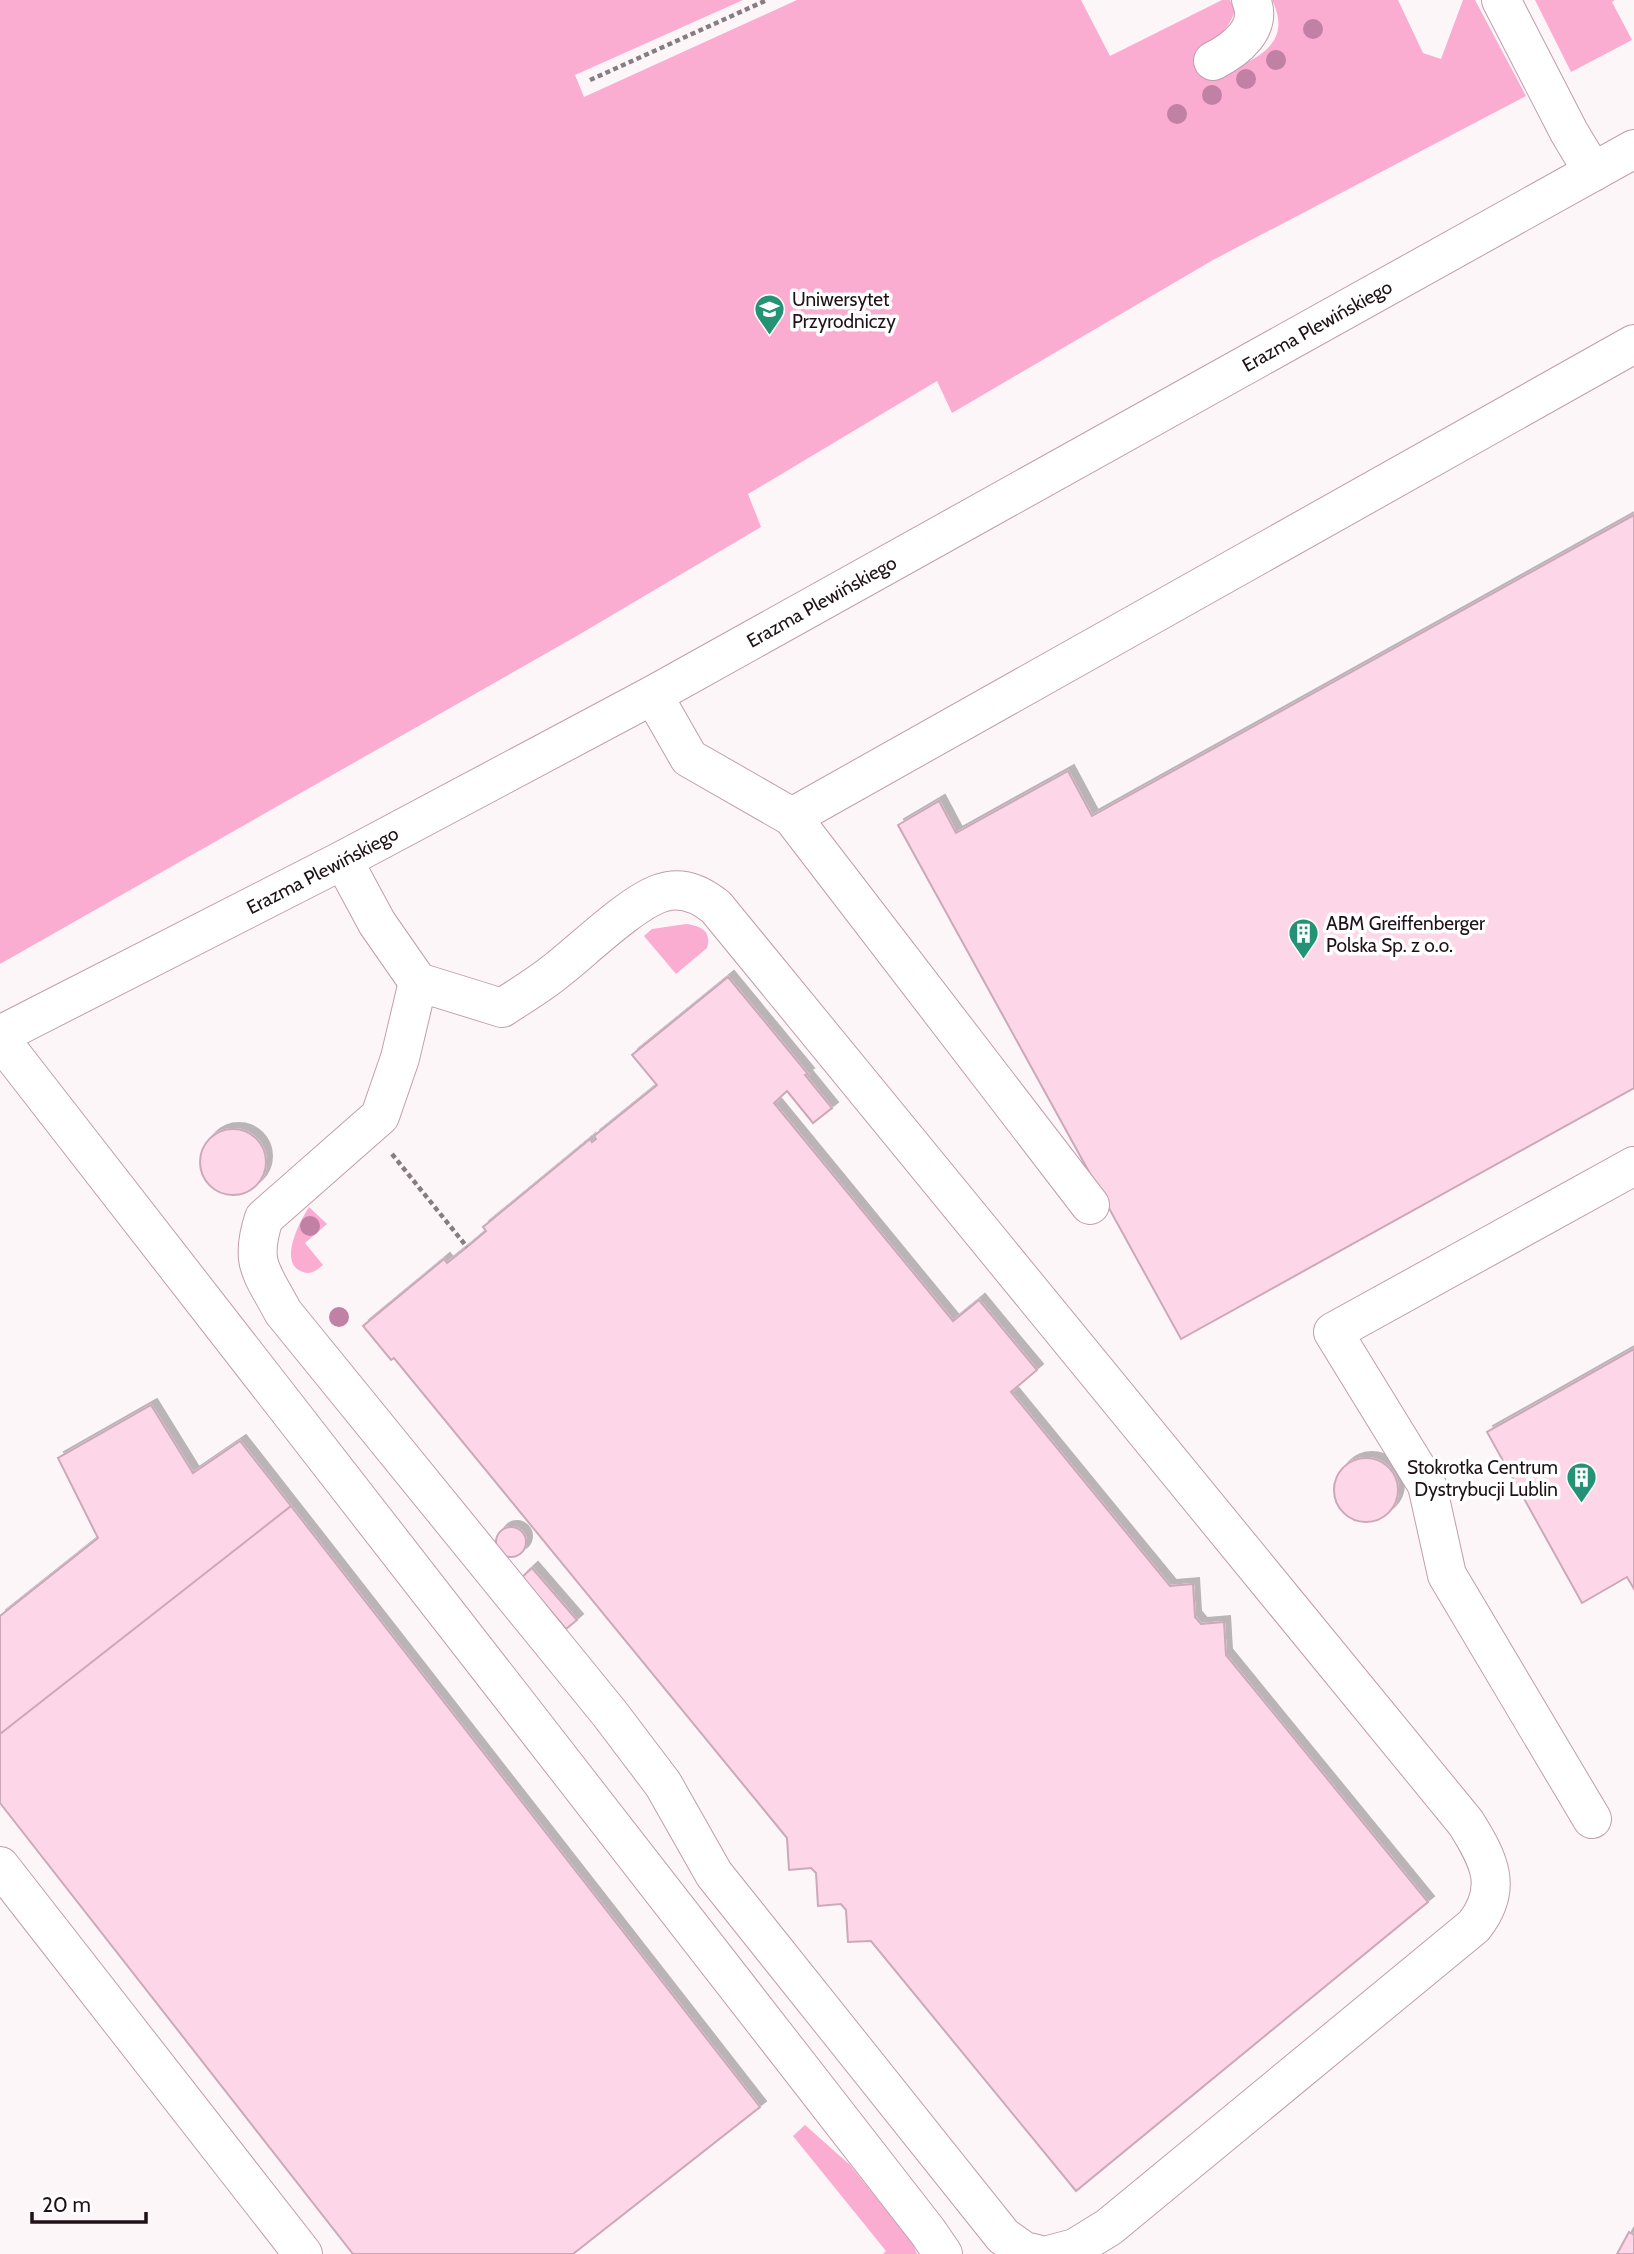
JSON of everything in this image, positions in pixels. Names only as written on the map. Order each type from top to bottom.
[{"type":"street","points":[[1213,61],[1229,53],[1245,38],[1254,22],[1254,4],[1251,0]]},
{"type":"street","points":[[1501,0],[1569,132],[1593,172]]},
{"type":"street","name":"Erazma Plewińskiego","points":[[0,1037],[343,860],[653,695],[1634,149]]},
{"type":"street","points":[[792,817],[1634,344]]},
{"type":"street","points":[[653,695],[689,758],[792,817],[1090,1205]]},
{"type":"street","points":[[343,860],[377,923],[418,982],[502,1008],[553,974],[638,906],[662,893],[686,891],[701,895],[716,907],[1466,1823],[1484,1851],[1492,1877],[1490,1898],[1484,1913],[1474,1926],[1109,2227],[1074,2248],[1052,2254]]},
{"type":"street","points":[[418,982],[401,1058],[380,1116],[264,1218],[256,1241],[257,1262],[283,1312],[610,1714],[663,1784],[714,1874],[783,1963],[1003,2236],[1024,2251],[1037,2254]]},
{"type":"street","points":[[0,1037],[943,2254]]},
{"type":"street","points":[[1592,1819],[1447,1576],[1426,1485],[1333,1332],[1634,1166]]},
{"type":"street","points":[[0,1866],[303,2254]]},
{"type":"path","points":[[590,80],[767,0]]},
{"type":"shaded area","points":[[0,0],[743,0],[575,75],[584,97],[797,0],[1081,0],[1110,56],[1222,0],[1230,0],[1235,10],[1226,28],[1217,37],[1199,47],[1216,76],[1255,58],[1274,41],[1278,30],[1278,16],[1272,0],[1398,0],[1423,53],[1441,59],[1463,0],[1475,0],[1526,96],[1213,260],[952,413],[937,381],[748,494],[761,527],[575,637],[0,964]]},
{"type":"shaded area","points":[[1535,0],[1615,0],[1612,2],[1632,40],[1571,72]]},
{"type":"shaded area","points":[[686,924],[696,926],[707,933],[707,948],[676,974],[644,936],[652,929]]},
{"type":"shaded area","points":[[309,1207],[327,1224],[305,1243],[323,1265],[309,1273],[295,1267],[291,1252],[296,1232]]},
{"type":"shaded area","points":[[805,2125],[850,2165],[913,2244],[917,2254],[883,2254],[886,2251],[793,2136]]},
{"type":"building","name":"ABM Greiffenberger Polska Sp. z o.o.","points":[[1634,515],[1634,1088],[1181,1339],[898,825],[939,801],[956,833],[1068,771],[1092,816]]},
{"type":"building","points":[[728,977],[808,1074],[805,1075],[832,1108],[813,1123],[787,1091],[774,1103],[953,1321],[979,1300],[1037,1370],[1011,1392],[1170,1586],[1193,1584],[1195,1617],[1201,1624],[1224,1622],[1226,1655],[1428,1902],[1076,2191],[871,1941],[848,1942],[846,1910],[841,1904],[818,1906],[816,1873],[811,1868],[789,1870],[787,1838],[394,1358],[391,1360],[363,1326],[444,1259],[447,1263],[467,1247],[486,1231],[483,1227],[590,1139],[592,1142],[596,1139],[594,1136],[657,1085],[632,1055]]},
{"type":"building","points":[[233,1129],[246,1132],[256,1139],[263,1149],[266,1162],[263,1175],[256,1185],[246,1192],[233,1195],[220,1192],[210,1185],[203,1175],[200,1162],[203,1149],[210,1139],[220,1132]]},
{"type":"building","name":"Stokrotka Centrum Dystrybucji Lublin","points":[[1634,1349],[1634,1589],[1627,1577],[1582,1603],[1487,1432]]},
{"type":"building","points":[[151,1405],[193,1473],[240,1441],[291,1506],[0,1734],[0,1616],[98,1538],[58,1458]]},
{"type":"building","points":[[1366,1458],[1389,1467],[1398,1490],[1389,1513],[1366,1522],[1343,1513],[1334,1490],[1343,1467]]},
{"type":"building","points":[[291,1506],[760,2107],[573,2254],[353,2254],[0,1803],[0,1734]]},
{"type":"building","points":[[511,1527],[522,1531],[526,1542],[522,1553],[511,1557],[500,1553],[496,1542],[500,1531]]},
{"type":"building","points":[[532,1568],[577,1620],[566,1629],[522,1577]]},
{"type":"building","points":[[1629,2232],[1634,2235],[1634,2254],[1617,2254]]},
{"type":"place","name":"Uniwersytet Przyrodniczy","points":[[769,337]]},
{"type":"place","name":"ABM Greiffenberger Polska Sp. z o.o.","points":[[1303,961]]},
{"type":"place","name":"Stokrotka Centrum Dystrybucji Lublin","points":[[1581,1505]]}]
